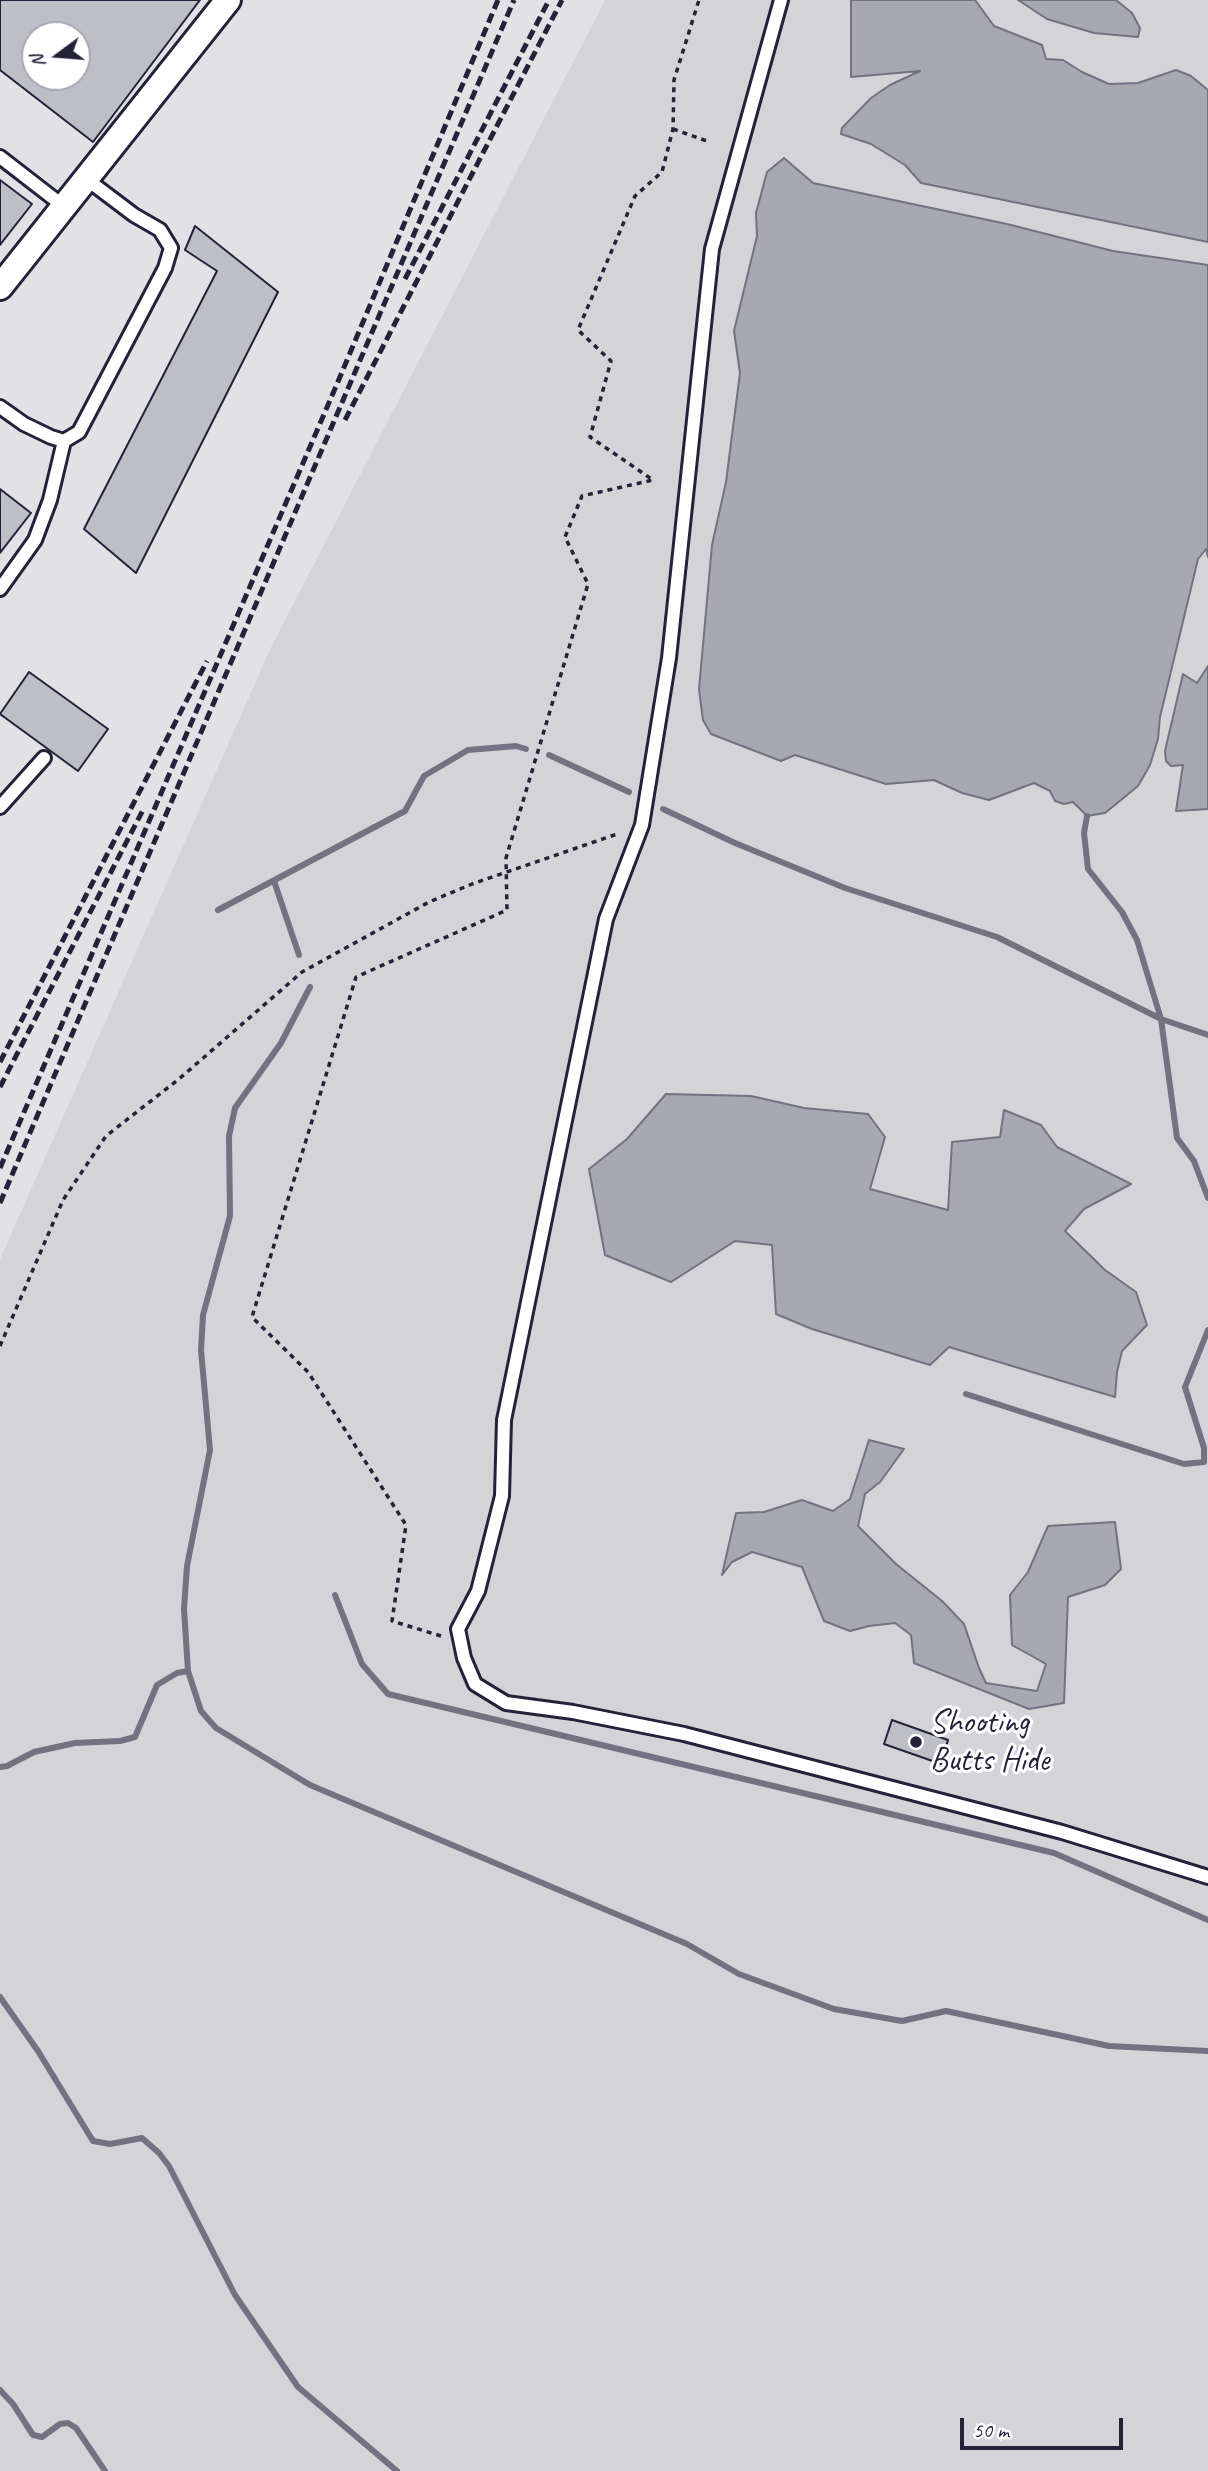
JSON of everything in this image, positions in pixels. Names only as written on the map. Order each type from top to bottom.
[{"type":"street","points":[[0,287],[62,205],[228,0]]},
{"type":"lane","points":[[781,0],[712,248],[669,658],[642,825],[606,919],[504,1420],[502,1496],[478,1591],[458,1629],[460,1642],[475,1684],[506,1703],[684,1734],[1062,1832],[1208,1877]]},
{"type":"lane","points":[[0,158],[62,205]]},
{"type":"lane","points":[[0,589],[35,540],[50,500],[64,441],[79,432],[165,268],[171,248],[160,230],[134,215],[85,178]]},
{"type":"lane","points":[[0,407],[24,424],[64,441]]},
{"type":"lane","points":[[0,807],[44,758]]},
{"type":"path","points":[[460,1642],[392,1622],[406,1525],[308,1372],[252,1317],[356,977],[507,910],[506,858],[588,584],[565,537],[582,496],[653,480],[590,437],[611,361],[578,330],[635,196],[663,172],[673,129],[674,80],[699,0]]},
{"type":"path","points":[[673,129],[708,141]]},
{"type":"path","points":[[0,1346],[63,1199],[106,1136],[179,1079],[302,972],[429,902],[642,825]]},
{"type":"shaded area","points":[[0,0],[605,0],[271,647],[0,1259]]},
{"type":"shaded area","points":[[605,0],[1208,0],[1208,2471],[0,2471],[0,1259],[271,647]]},
{"type":"shaded area","points":[[851,0],[975,0],[994,26],[1042,45],[1046,59],[1063,60],[1109,84],[1138,83],[1176,70],[1191,76],[1208,90],[1208,242],[921,183],[905,165],[871,144],[841,134],[842,128],[871,98],[890,85],[920,71],[851,77]]},
{"type":"shaded area","points":[[1018,0],[1116,0],[1132,13],[1140,28],[1138,37],[1094,33],[1047,19]]},
{"type":"shaded area","points":[[784,158],[813,183],[1007,224],[1113,251],[1208,265],[1208,557],[1206,549],[1198,559],[1150,765],[1138,786],[1105,813],[1087,816],[1073,802],[1064,804],[1055,801],[1050,791],[1034,783],[989,800],[962,793],[934,780],[886,784],[795,755],[781,761],[711,734],[703,720],[699,689],[712,545],[726,482],[740,373],[734,331],[757,236],[756,213],[767,172]]},
{"type":"shaded area","points":[[1208,666],[1208,809],[1176,811],[1183,765],[1171,766],[1166,761],[1165,751],[1183,674],[1197,683]]},
{"type":"shaded area","points":[[666,1094],[751,1096],[804,1108],[868,1114],[885,1137],[870,1189],[948,1210],[952,1142],[1000,1137],[1004,1110],[1041,1125],[1057,1147],[1131,1184],[1084,1209],[1065,1231],[1105,1270],[1136,1292],[1147,1325],[1122,1351],[1115,1397],[949,1347],[930,1365],[812,1329],[776,1314],[772,1245],[735,1241],[671,1282],[605,1255],[589,1169],[627,1139]]},
{"type":"shaded area","points":[[869,1440],[904,1449],[880,1482],[865,1494],[858,1526],[896,1564],[942,1601],[964,1624],[986,1683],[1037,1691],[1046,1664],[1012,1645],[1010,1595],[1028,1572],[1048,1526],[1115,1522],[1121,1569],[1105,1585],[1068,1597],[1064,1703],[1029,1709],[914,1663],[911,1635],[895,1623],[850,1631],[824,1621],[802,1567],[752,1552],[732,1562],[722,1575],[736,1513],[764,1512],[802,1500],[833,1511],[850,1499]]},
{"type":"building","points":[[0,0],[200,0],[93,142],[27,91],[91,91],[91,21],[21,21],[21,86],[0,70]]},
{"type":"building","points":[[0,180],[32,204],[0,245]]},
{"type":"building","points":[[195,226],[278,292],[136,573],[84,529],[217,271],[185,250]]},
{"type":"building","points":[[0,489],[31,513],[0,553]]},
{"type":"building","points":[[29,672],[108,729],[78,771],[0,714]]},
{"type":"building","name":"Shooting Butts Hide","points":[[892,1720],[948,1740],[941,1764],[884,1744]]},
{"type":"waterway","points":[[218,910],[405,811],[424,776],[468,750],[516,746],[526,749]]},
{"type":"waterway","points":[[549,755],[629,792]]},
{"type":"waterway","points":[[663,809],[735,843],[845,888],[997,937],[1161,1019],[1208,1035]]},
{"type":"waterway","points":[[1087,816],[1084,833],[1088,869],[1122,912],[1137,940],[1161,1019],[1177,1138],[1194,1161],[1208,1198]]},
{"type":"waterway","points":[[274,881],[299,955]]},
{"type":"waterway","points":[[310,987],[281,1043],[235,1108],[229,1136],[230,1216],[203,1315],[201,1350],[210,1450],[187,1566],[184,1609],[188,1671],[201,1711],[216,1728],[310,1785],[687,1944],[739,1974],[834,2009],[902,2021],[946,2011],[1109,2046],[1208,2051]]},
{"type":"waterway","points":[[966,1394],[1184,1464],[1204,1462],[1204,1448],[1185,1387],[1208,1330]]},
{"type":"waterway","points":[[335,1595],[362,1664],[388,1694],[1054,1853],[1208,1920]]},
{"type":"waterway","points":[[0,1767],[34,1752],[75,1743],[120,1741],[135,1737],[157,1685],[177,1673],[188,1671]]},
{"type":"waterway","points":[[0,1997],[38,2051],[93,2141],[110,2144],[142,2138],[169,2166],[235,2295],[298,2387],[397,2471]]},
{"type":"waterway","points":[[0,2390],[13,2404],[33,2435],[42,2437],[60,2424],[68,2423],[76,2428],[105,2471]]},
{"type":"railway","points":[[0,1168],[337,384],[498,0]]},
{"type":"railway","points":[[0,1203],[514,0]]},
{"type":"railway","points":[[405,279],[549,0]]},
{"type":"railway","points":[[345,420],[562,0]]},
{"type":"railway","points":[[0,1062],[207,661]]},
{"type":"railway","points":[[0,1087],[144,808]]},
{"type":"place","name":"Shooting Butts Hide","points":[[916,1742]]}]
